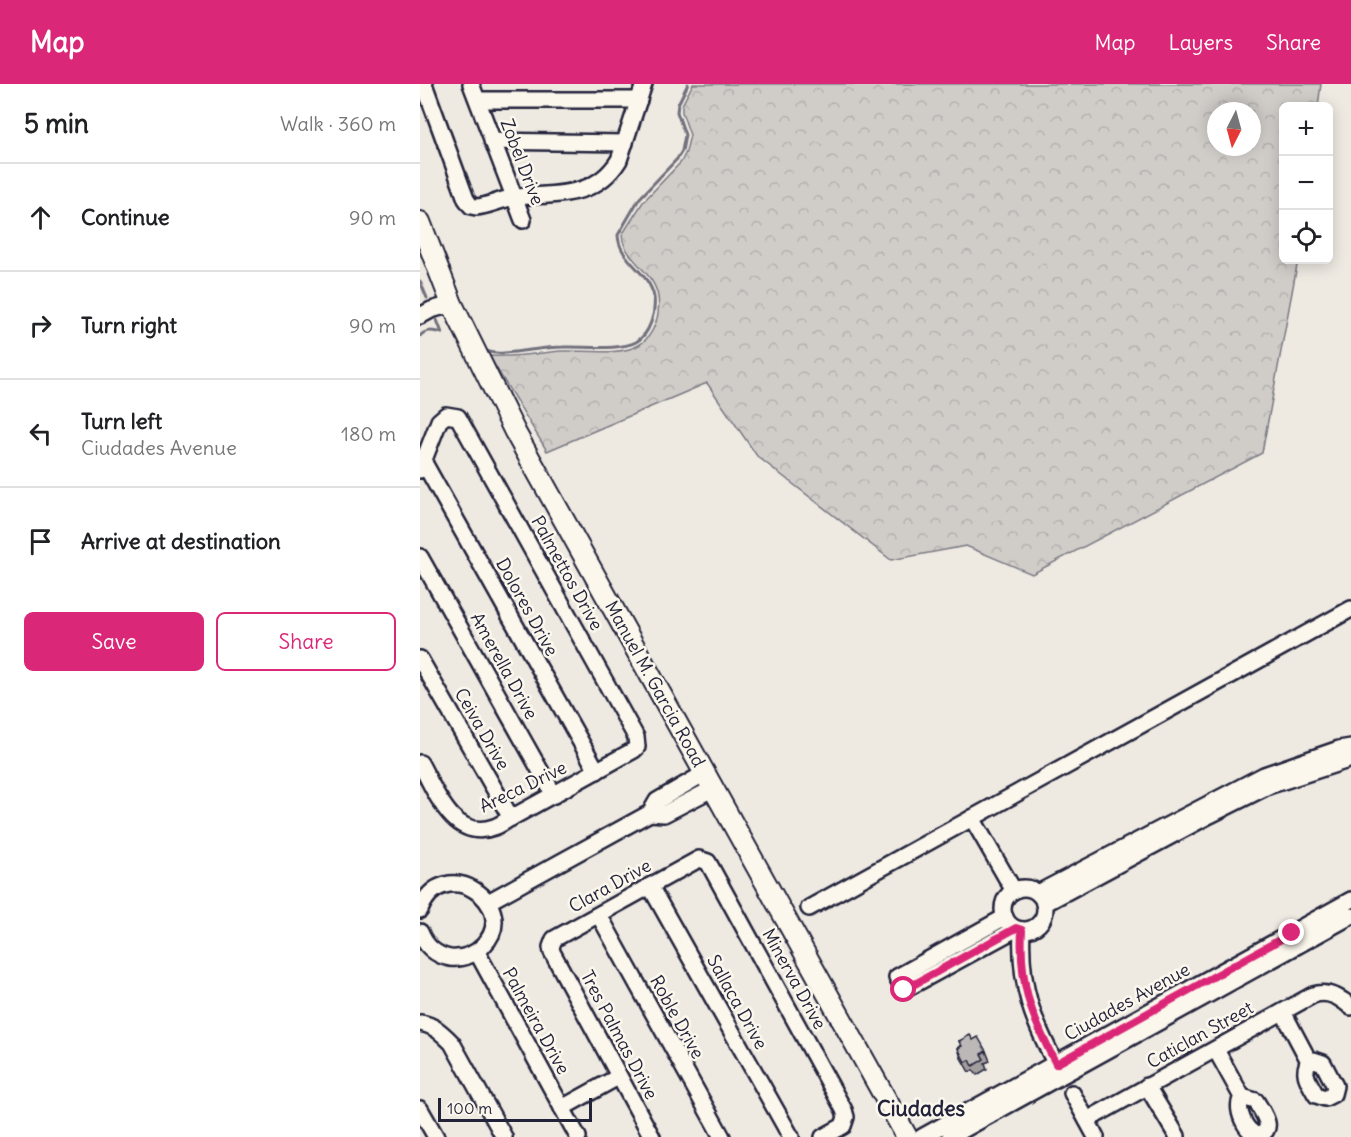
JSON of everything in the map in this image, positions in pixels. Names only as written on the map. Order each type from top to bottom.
[{"type":"main road","name":"Manuel M. Garcia Road","points":[[420,222],[452,304],[515,432],[907,1137]]},
{"type":"street","points":[[424,84],[468,203],[476,207],[484,207],[514,197],[567,194],[593,184],[613,169],[625,143],[644,84]]},
{"type":"street","name":"Zobel Drive","points":[[471,84],[523,220]]},
{"type":"street","points":[[478,100],[639,100]]},
{"type":"street","points":[[492,141],[625,143]]},
{"type":"street","points":[[420,316],[452,304]]},
{"type":"street","name":"Palmettos Drive","points":[[422,466],[439,421],[446,415],[458,417],[636,737],[634,750]]},
{"type":"street","name":"Dolores Drive","points":[[422,466],[597,771]]},
{"type":"street","name":"Amerella Drive","points":[[420,557],[554,795]]},
{"type":"street","points":[[809,908],[1351,609]]},
{"type":"street","name":"Ceiva Drive","points":[[420,659],[511,818]]},
{"type":"street","points":[[1041,899],[1231,798],[1264,775],[1351,747]]},
{"type":"street","name":"Areca Drive","points":[[420,763],[452,818],[464,826],[477,829],[492,828],[634,750]]},
{"type":"street","points":[[1231,798],[1351,759]]},
{"type":"street","points":[[488,902],[650,813],[657,801],[709,780]]},
{"type":"street","points":[[972,818],[1014,891]]},
{"type":"street","name":"Clara Drive","points":[[552,952],[554,939],[696,860]]},
{"type":"street","name":"Minerva Drive","points":[[696,860],[708,862],[844,1110],[846,1117],[843,1126],[824,1137]]},
{"type":"street","points":[[420,908],[428,896],[439,887],[453,884],[467,885],[479,892],[488,902],[493,924],[491,935],[485,945],[467,957],[446,957],[436,953],[428,947],[420,932]]},
{"type":"street","name":"Sallaca Drive","points":[[650,886],[791,1137]]},
{"type":"street","points":[[1005,917],[897,977],[904,990],[1019,929],[1032,928],[1040,923],[1044,914],[1041,899],[1029,889],[1014,891],[1004,902],[1005,917],[1019,929],[1021,963],[1028,1002],[1059,1069]]},
{"type":"street","name":"Ciudades Avenue","points":[[950,1137],[1059,1069],[1351,900]]},
{"type":"street","name":"Roble Drive","points":[[599,915],[722,1137]]},
{"type":"street","name":"Ciudades Avenue","points":[[922,1137],[1059,1069],[1351,916]]},
{"type":"street","name":"Palmeira Drive","points":[[477,952],[578,1137]]},
{"type":"street","name":"Tres Palmas Drive","points":[[552,952],[652,1137]]},
{"type":"street","name":"Caticlan Street","points":[[1087,1120],[1320,993],[1335,995],[1351,1007]]},
{"type":"street","points":[[1282,1012],[1309,1061]]},
{"type":"street","points":[[420,1023],[429,1024],[441,1031],[452,1043],[504,1137]]},
{"type":"street","points":[[1216,1050],[1242,1097]]},
{"type":"street","points":[[562,1108],[618,1077]]},
{"type":"street","points":[[1147,1086],[1180,1137]]},
{"type":"street","points":[[1072,1093],[1096,1137]]},
{"type":"street","points":[[420,1109],[436,1137]]},
{"type":"green space","points":[[693,84],[1321,84],[1319,102],[1279,102],[1279,264],[1297,264],[1262,453],[1032,574],[966,546],[891,560],[757,456],[707,383],[547,451],[489,356],[622,350],[639,345],[649,336],[655,324],[659,304],[656,288],[628,252],[622,235],[643,202],[681,162],[686,152],[690,135],[682,112],[682,105]]},
{"type":"building","points":[[970,1035],[973,1040],[978,1037],[986,1051],[981,1054],[984,1059],[973,1066],[970,1060],[965,1062],[958,1048],[962,1046],[959,1041]]},
{"type":"waterway","points":[[486,351],[499,353],[556,347],[620,346],[636,342],[645,334],[653,316],[654,297],[646,280],[623,252],[618,235],[639,199],[682,151],[685,135],[677,112],[678,104],[688,84]]},
{"type":"waterway","points":[[420,281],[427,298]]},
{"type":"waterway","points":[[437,320],[442,333]]},
{"type":"waterway","points":[[420,336],[427,331],[442,333]]},
{"type":"district","name":"Ciudades","points":[[921,1109]]},
{"type":"route","points":[[904,990],[1016,928],[1022,930],[1021,963],[1028,1002],[1056,1064],[1292,933]]}]
